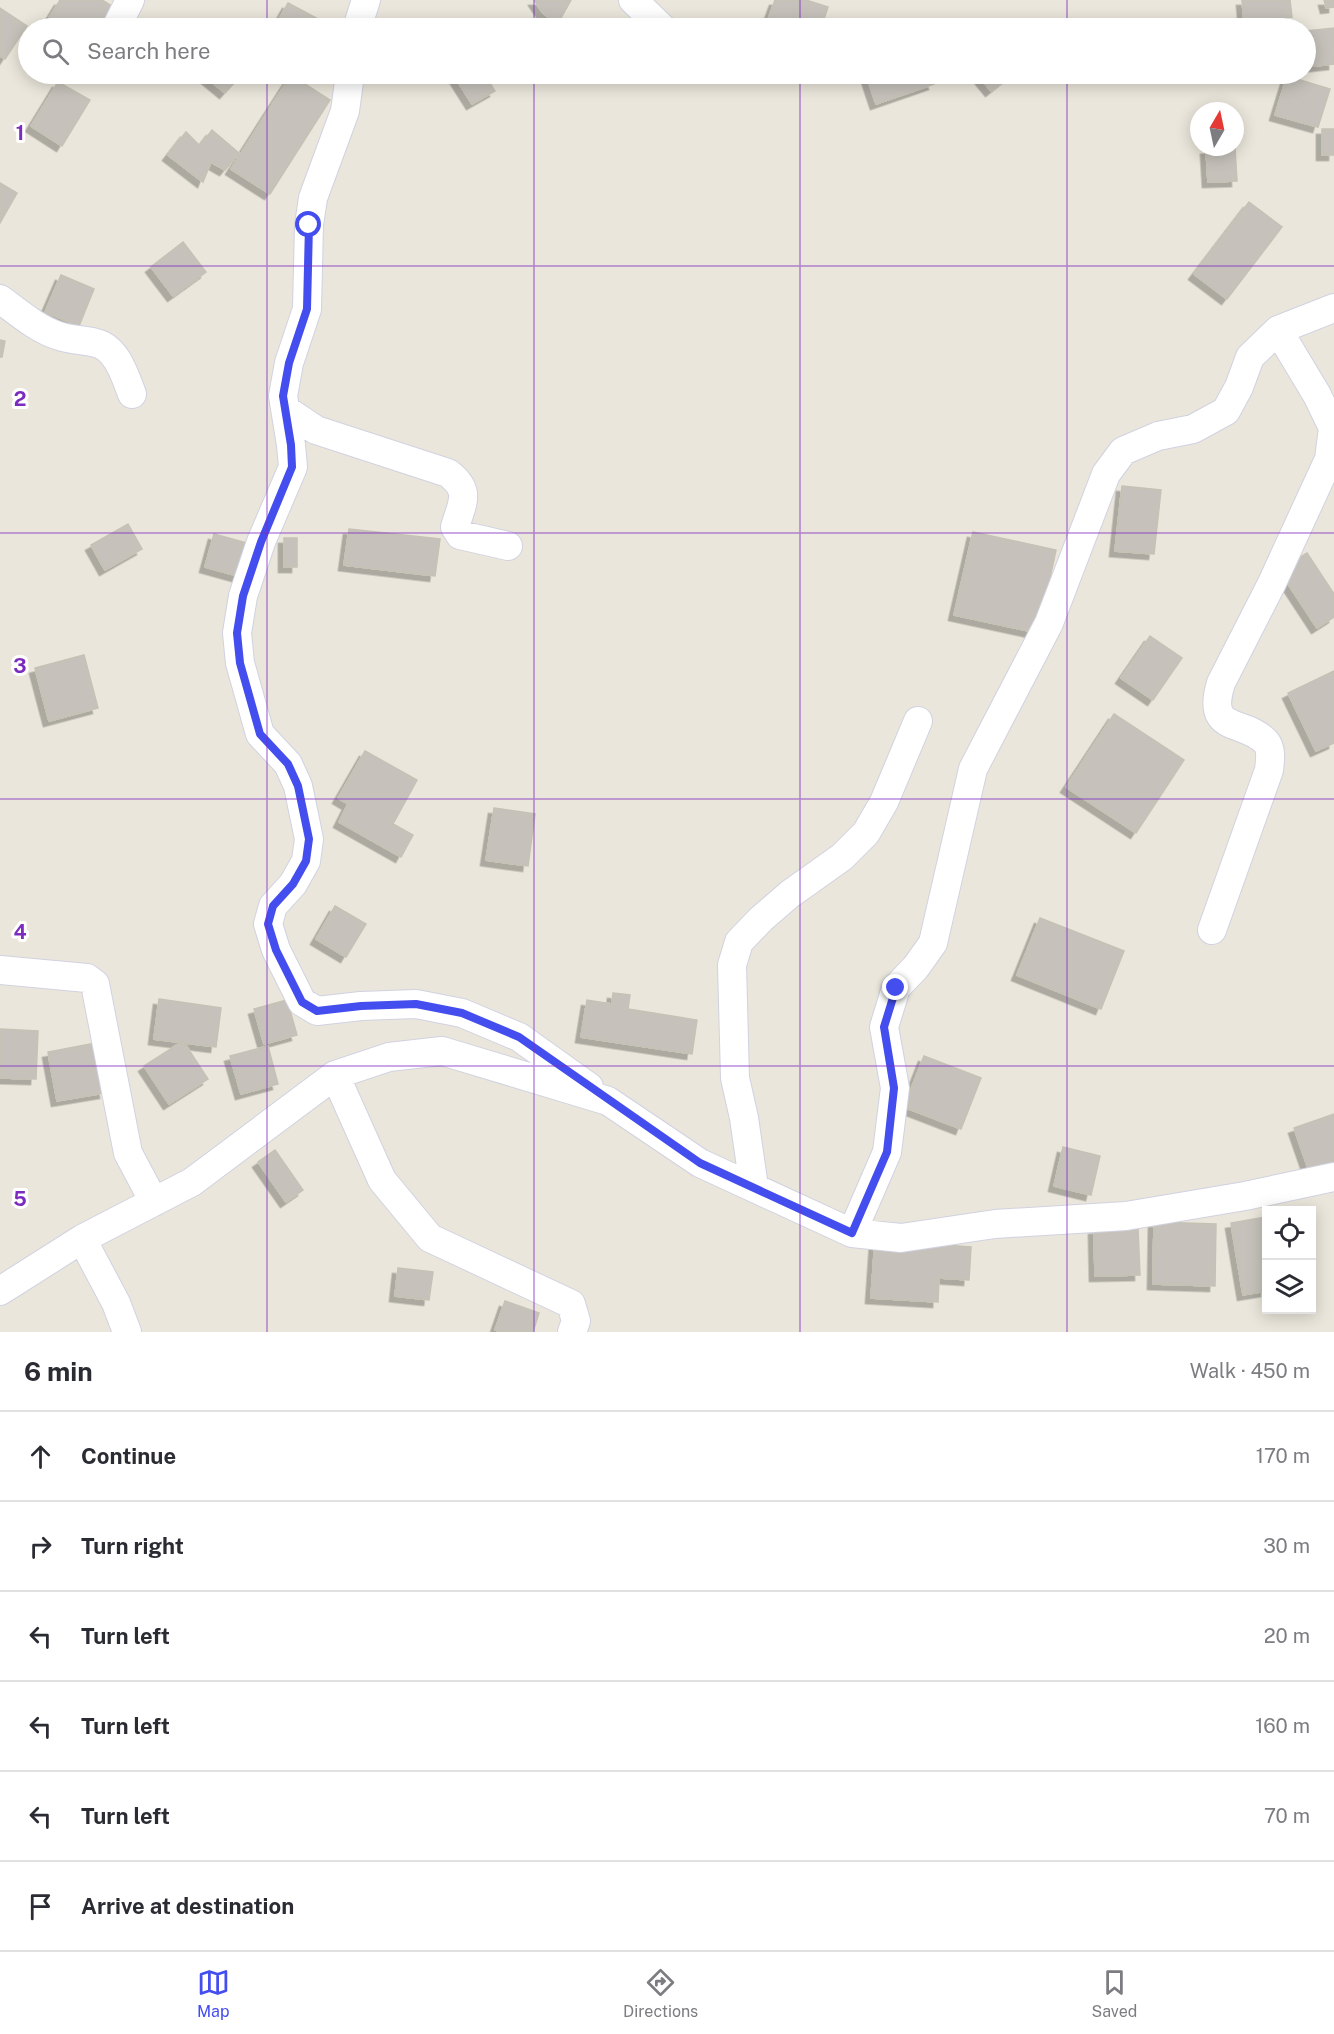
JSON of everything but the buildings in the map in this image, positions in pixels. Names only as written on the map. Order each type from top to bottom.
[{"type":"street","points":[[121,18],[130,0]]},
{"type":"street","points":[[360,18],[366,0]]},
{"type":"street","points":[[633,0],[652,18]]},
{"type":"street","points":[[349,84],[345,111],[313,198],[309,225],[307,309],[289,363],[283,396],[292,467],[261,542],[243,596],[237,633],[240,663],[260,734],[288,764],[298,786],[309,839],[306,861],[293,884],[273,906],[268,924],[276,950],[302,1002],[317,1011],[361,1006],[416,1004],[462,1013],[519,1037],[700,1163],[852,1233],[901,1238],[995,1224],[1126,1216],[1245,1196],[1334,1177]]},
{"type":"street","points":[[0,299],[39,328],[60,337],[99,344],[112,353],[123,371],[132,394]]},
{"type":"street","points":[[852,1233],[887,1152],[894,1088],[884,1027],[896,988],[916,967],[933,943],[973,769],[1049,624],[1106,474],[1123,451],[1158,436],[1192,429],[1226,411],[1239,387],[1250,357],[1278,330],[1334,308]]},
{"type":"street","points":[[1212,930],[1269,770],[1271,755],[1267,743],[1231,725],[1219,712],[1216,699],[1221,683],[1272,583],[1329,459],[1332,428],[1317,395],[1278,330]]},
{"type":"street","points":[[285,410],[316,430],[448,473],[457,480],[462,488],[463,498],[455,527],[460,535],[508,546]]},
{"type":"street","points":[[754,1187],[744,1118],[735,1078],[732,965],[739,942],[790,894],[842,857],[866,833],[885,802],[918,721]]},
{"type":"street","points":[[0,970],[87,978],[95,984],[128,1153],[154,1202]]},
{"type":"street","points":[[0,1291],[82,1239],[192,1182],[336,1075],[389,1057],[442,1051],[608,1101]]},
{"type":"street","points":[[336,1075],[382,1180],[430,1238],[571,1304],[576,1321],[572,1332]]},
{"type":"street","points":[[82,1239],[116,1303],[127,1332]]},
{"type":"route","points":[[309,225],[307,309],[289,363],[283,396],[292,467],[261,542],[243,596],[237,633],[240,663],[260,734],[288,764],[298,786],[309,839],[306,861],[293,884],[273,906],[268,924],[276,950],[302,1002],[317,1011],[361,1006],[416,1004],[462,1013],[519,1037],[700,1163],[852,1233],[887,1152],[894,1088],[884,1027],[896,988]]}]
